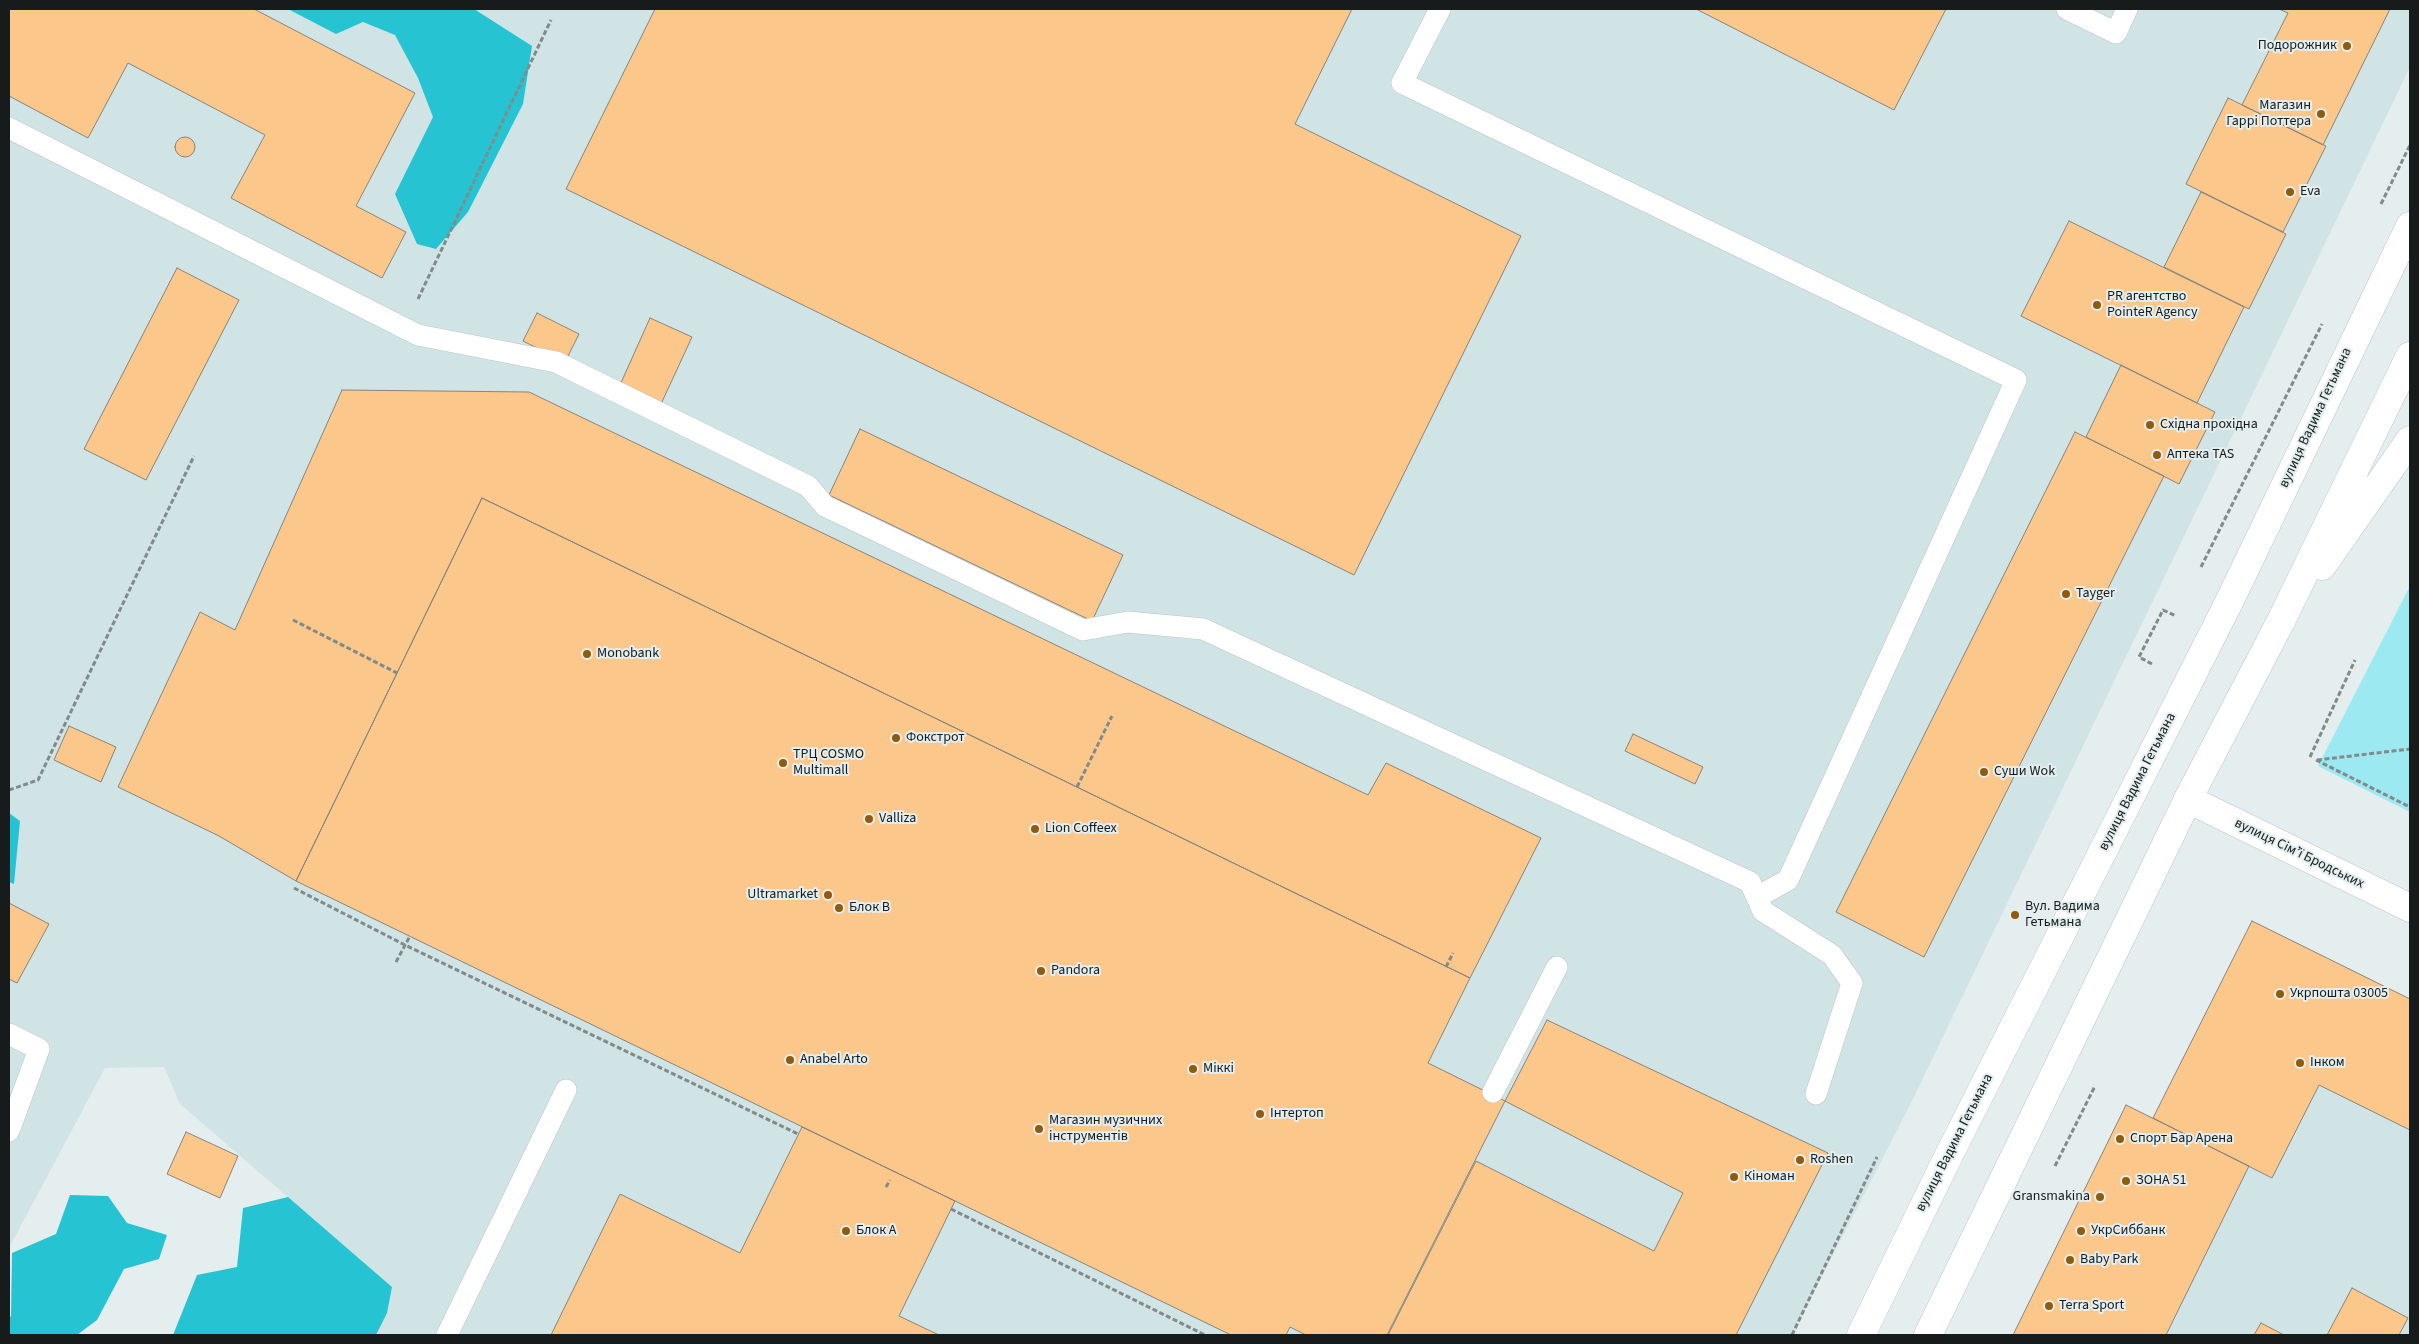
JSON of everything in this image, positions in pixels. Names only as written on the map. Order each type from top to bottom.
[{"type":"main road","name":"вулиця Вадима Гетьмана","points":[[1861,1335],[1948,1157],[2229,602],[2364,317],[2410,226]]},
{"type":"main road","points":[[1928,1335],[2188,799],[2281,621],[2410,356]]},
{"type":"main road","points":[[2281,621],[2352,526],[2410,440]]},
{"type":"main road","name":"вулиця Сімʼї Бродських","points":[[2188,799],[2410,908]]},
{"type":"lane","points":[[1440,9],[1402,83],[2016,380],[1788,880],[1756,897]]},
{"type":"lane","points":[[2067,9],[2116,33],[2127,9]]},
{"type":"lane","points":[[9,128],[418,335],[556,362],[808,486],[825,506],[1083,630],[1128,622],[1203,629],[1750,882],[1763,911],[1832,955],[1852,983],[1816,1094]]},
{"type":"lane","points":[[1493,1092],[1557,968]]},
{"type":"lane","points":[[9,1034],[39,1049],[9,1131]]},
{"type":"lane","points":[[448,1335],[566,1090]]},
{"type":"path","points":[[405,329],[436,257],[551,20]]},
{"type":"path","points":[[2380,207],[2410,145]]},
{"type":"path","points":[[2201,567],[2323,321]]},
{"type":"path","points":[[9,790],[38,780],[194,456]]},
{"type":"path","points":[[2152,664],[2139,657],[2163,610],[2176,616]]},
{"type":"path","points":[[293,620],[397,673]]},
{"type":"path","points":[[2310,756],[2355,660]]},
{"type":"path","points":[[1077,787],[1112,716]]},
{"type":"path","points":[[2410,749],[2316,760],[2410,807]]},
{"type":"path","points":[[294,888],[405,945],[798,1134]]},
{"type":"path","points":[[396,962],[410,936]]},
{"type":"path","points":[[1446,967],[1453,954]]},
{"type":"path","points":[[2056,1166],[2095,1086]]},
{"type":"path","points":[[1792,1335],[1877,1157]]},
{"type":"path","points":[[886,1187],[890,1180]]},
{"type":"path","points":[[951,1209],[1205,1335]]},
{"type":"shaded area","points":[[9,9],[2410,9],[2410,67],[1912,1101],[1792,1335],[376,1335],[392,1287],[180,1104],[164,1067],[105,1068],[9,1248]]},
{"type":"shaded area","points":[[288,9],[474,9],[532,46],[523,104],[468,212],[436,249],[417,244],[395,194],[433,117],[418,78],[395,35],[363,22],[336,34]]},
{"type":"shaded area","points":[[2410,586],[2410,812],[2318,766]]},
{"type":"shaded area","points":[[9,813],[20,821],[14,884],[9,882]]},
{"type":"shaded area","points":[[2252,921],[2410,999],[2410,1335],[2013,1335],[2126,1105],[2154,1118]]},
{"type":"shaded area","points":[[70,1195],[108,1196],[127,1223],[167,1235],[159,1259],[124,1269],[97,1320],[77,1335],[9,1335],[12,1253],[56,1234]]},
{"type":"shaded area","points":[[288,1197],[392,1287],[387,1313],[376,1335],[173,1335],[197,1275],[237,1267],[243,1208]]},
{"type":"building","points":[[9,9],[254,9],[415,93],[356,206],[406,232],[382,278],[231,198],[265,135],[128,63],[88,138],[9,96]]},
{"type":"building","points":[[655,9],[1352,9],[1295,124],[1521,236],[1354,575],[566,189]]},
{"type":"building","points":[[1696,9],[1946,9],[1894,110]]},
{"type":"building","points":[[2279,9],[2390,9],[2323,145],[2242,105],[2288,13]]},
{"type":"building","points":[[2228,98],[2326,146],[2283,232],[2186,184]]},
{"type":"building","points":[[185,137],[192,140],[195,147],[192,154],[185,157],[178,154],[175,147],[178,140]]},
{"type":"building","points":[[2201,192],[2286,234],[2249,309],[2164,267]]},
{"type":"building","points":[[2069,221],[2244,307],[2197,403],[2021,316]]},
{"type":"building","points":[[177,268],[239,300],[146,480],[84,449]]},
{"type":"building","points":[[537,313],[579,334],[565,362],[523,341]]},
{"type":"building","points":[[650,318],[692,337],[661,404],[620,385]]},
{"type":"building","name":"Східна прохідна","points":[[2121,365],[2215,412],[2179,484],[2086,437]]},
{"type":"building","points":[[342,390],[529,392],[1368,795],[1386,763],[1541,838],[1470,978],[482,498],[296,881],[219,836],[118,787],[200,612],[235,630]]},
{"type":"building","points":[[860,429],[1123,555],[1092,621],[829,495]]},
{"type":"building","points":[[2075,432],[2164,476],[1924,957],[1836,912]]},
{"type":"building","name":"Блок B","points":[[482,498],[1470,978],[1428,1063],[1505,1101],[1387,1335],[1306,1335],[1290,1327],[1286,1335],[1231,1335],[296,881]]},
{"type":"building","points":[[69,726],[116,747],[101,782],[54,760]]},
{"type":"building","points":[[1633,734],[1703,767],[1695,784],[1625,751]]},
{"type":"building","points":[[9,903],[49,924],[17,983],[9,979]]},
{"type":"building","points":[[2252,921],[2410,999],[2410,1130],[2319,1085],[2272,1178],[2153,1118]]},
{"type":"building","name":"Кіноман","points":[[1547,1020],[1828,1153],[1736,1335],[1388,1335],[1476,1161],[1654,1251],[1683,1193],[1505,1101]]},
{"type":"building","points":[[2126,1105],[2249,1166],[2166,1335],[2013,1335]]},
{"type":"building","name":"Блок A","points":[[802,1127],[955,1201],[899,1316],[939,1335],[551,1335],[620,1194],[740,1253]]},
{"type":"building","points":[[186,1132],[238,1156],[220,1198],[167,1174]]},
{"type":"building","points":[[2352,1288],[2408,1318],[2399,1335],[2327,1335]]},
{"type":"building","points":[[2261,1323],[2284,1335],[2254,1335]]},
{"type":"place","name":"Подорожник","points":[[2347,46]]},
{"type":"place","name":"Магазин Гаррі Поттера","points":[[2321,114]]},
{"type":"place","name":"Eva","points":[[2290,192]]},
{"type":"place","name":"PR агентство PointeR Agency","points":[[2097,305]]},
{"type":"place","name":"Східна прохідна","points":[[2150,425]]},
{"type":"place","name":"Аптека TAS","points":[[2157,455]]},
{"type":"place","name":"Tayger","points":[[2066,594]]},
{"type":"place","name":"Monobank","points":[[587,654]]},
{"type":"place","name":"Фокстрот","points":[[896,738]]},
{"type":"place","name":"ТРЦ COSMO Multimall","points":[[783,763]]},
{"type":"place","name":"Суши Wok","points":[[1984,772]]},
{"type":"place","name":"Valliza","points":[[869,819]]},
{"type":"place","name":"Lion Coffeex","points":[[1035,829]]},
{"type":"place","name":"Ultramarket","points":[[828,895]]},
{"type":"place","name":"Блок B","points":[[839,908]]},
{"type":"place","name":"Вул. Вадима Гетьмана","points":[[2015,915]]},
{"type":"place","name":"Pandora","points":[[1041,971]]},
{"type":"place","name":"Укрпошта 03005","points":[[2280,994]]},
{"type":"place","name":"Anabel Arto","points":[[790,1060]]},
{"type":"place","name":"Інком","points":[[2300,1063]]},
{"type":"place","name":"Міккі","points":[[1193,1069]]},
{"type":"place","name":"Інтертоп","points":[[1260,1114]]},
{"type":"place","name":"Магазин музичних інструментів","points":[[1039,1129]]},
{"type":"place","name":"Спорт Бар Арена","points":[[2120,1139]]},
{"type":"place","name":"Roshen","points":[[1800,1160]]},
{"type":"place","name":"Кіноман","points":[[1734,1177]]},
{"type":"place","name":"ЗОНА 51","points":[[2126,1181]]},
{"type":"place","name":"Gransmakina","points":[[2100,1197]]},
{"type":"place","name":"Блок A","points":[[846,1231]]},
{"type":"place","name":"УкрСиббанк","points":[[2081,1231]]},
{"type":"place","name":"Baby Park","points":[[2070,1260]]},
{"type":"place","name":"Terra Sport","points":[[2049,1306]]}]
